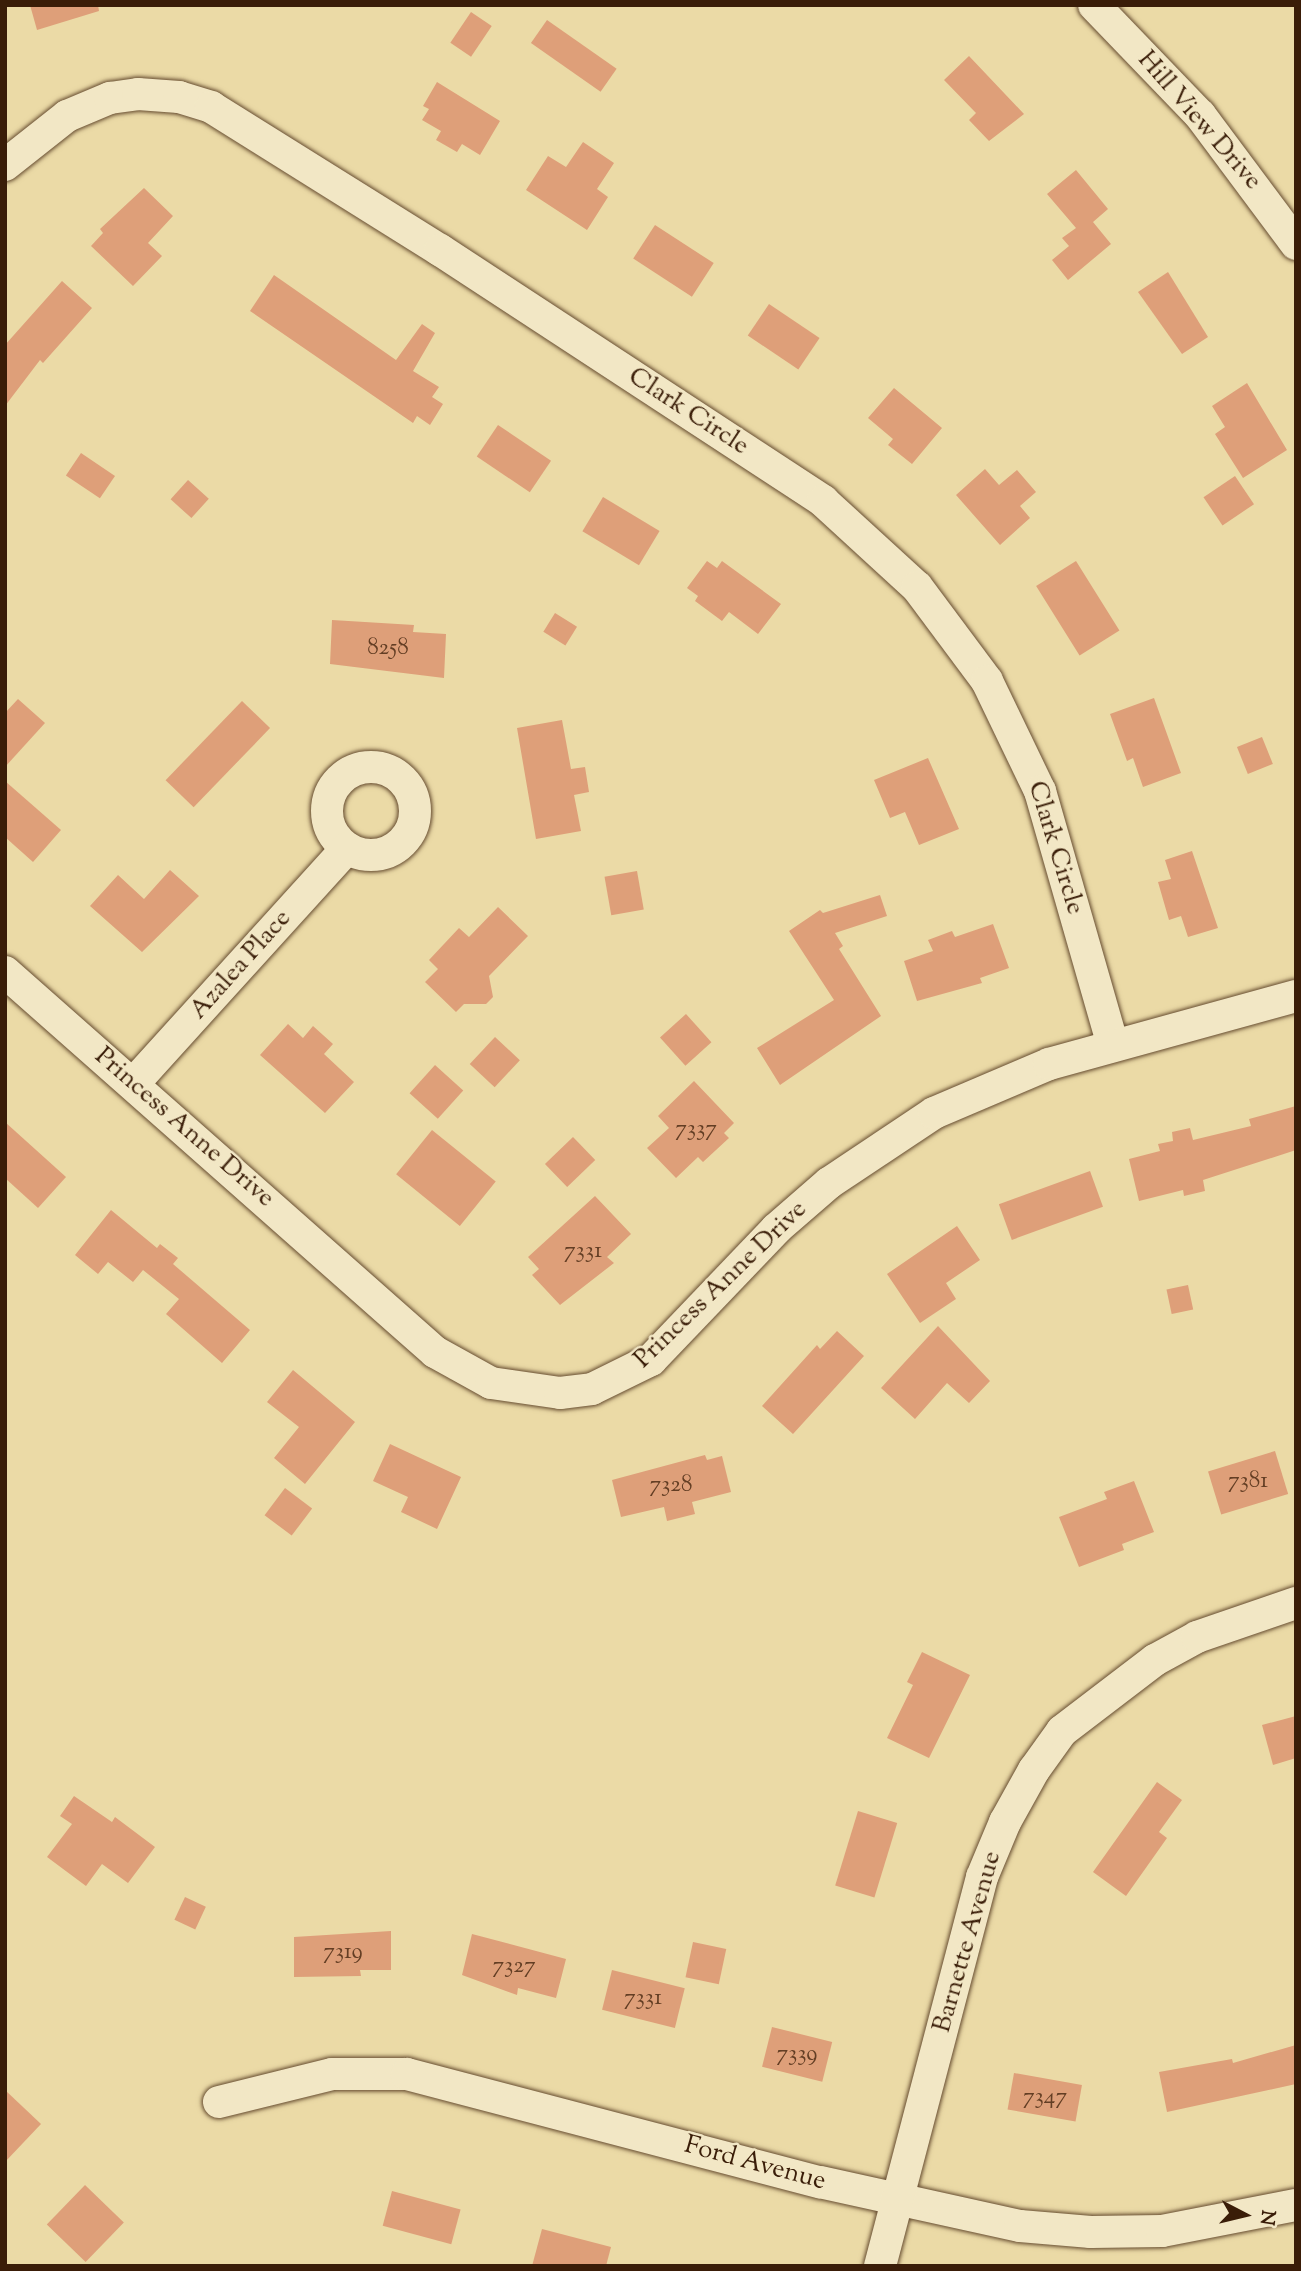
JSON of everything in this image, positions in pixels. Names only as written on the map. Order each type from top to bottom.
[{"type":"street","name":"Hill View Drive","points":[[1094,5],[1200,115],[1296,244]]},
{"type":"street","name":"Clark Circle","points":[[5,165],[66,116],[110,98],[138,94],[179,97],[211,107],[440,250],[823,501],[917,587],[987,681],[1040,792],[1113,1046]]},
{"type":"street","name":"Azalea Place","points":[[134,1083],[347,848]]},
{"type":"street","name":"Princess Anne Drive","points":[[5,972],[134,1083],[435,1352],[491,1383],[560,1393],[603,1385],[651,1360],[776,1229],[886,1142],[997,1084],[1113,1046],[1296,996]]},
{"type":"street","name":"Barnette Avenue","points":[[880,2266],[982,1877],[1005,1822],[1034,1770],[1062,1731],[1155,1660],[1197,1637],[1296,1603]]},
{"type":"street","name":"Ford Avenue","points":[[219,2102],[332,2074],[407,2074],[897,2199],[1020,2226],[1091,2232],[1162,2231],[1296,2204]]},
{"type":"building","points":[[30,5],[98,5],[99,11],[37,30]]},
{"type":"building","points":[[471,12],[492,26],[471,57],[450,43]]},
{"type":"building","points":[[547,20],[617,69],[601,92],[531,43]]},
{"type":"building","points":[[969,56],[1024,114],[989,141],[969,120],[976,113],[944,80]]},
{"type":"building","points":[[437,82],[500,121],[480,155],[462,144],[457,152],[436,140],[441,131],[422,120],[429,109],[423,106]]},
{"type":"building","points":[[583,142],[614,163],[597,189],[608,197],[587,230],[526,190],[548,156],[566,167]]},
{"type":"building","points":[[1076,170],[1108,209],[1093,222],[1111,244],[1068,280],[1052,260],[1069,246],[1062,238],[1076,228],[1047,194]]},
{"type":"building","points":[[144,188],[173,216],[148,243],[162,256],[133,286],[91,246],[103,233],[100,229]]},
{"type":"building","points":[[655,225],[714,263],[692,297],[633,259]]},
{"type":"building","points":[[1168,272],[1208,337],[1182,354],[1138,292]]},
{"type":"building","points":[[274,275],[396,360],[422,324],[435,333],[413,371],[439,387],[432,397],[443,404],[430,425],[417,416],[413,423],[250,311]]},
{"type":"building","points":[[62,281],[92,308],[43,363],[40,360],[5,406],[5,345]]},
{"type":"building","points":[[769,304],[820,338],[798,370],[748,336]]},
{"type":"building","points":[[1247,383],[1287,450],[1243,478],[1215,434],[1225,427],[1212,406]]},
{"type":"building","points":[[894,388],[942,428],[912,464],[888,445],[893,439],[868,418]]},
{"type":"building","points":[[498,425],[551,461],[530,492],[477,457]]},
{"type":"building","points":[[81,453],[115,476],[100,498],[66,475]]},
{"type":"building","points":[[985,469],[999,485],[1017,470],[1036,492],[1020,506],[1030,518],[1000,545],[956,495]]},
{"type":"building","points":[[1235,476],[1254,504],[1223,525],[1203,497]]},
{"type":"building","points":[[188,480],[209,499],[191,518],[171,499]]},
{"type":"building","points":[[603,497],[660,531],[639,565],[582,531]]},
{"type":"building","points":[[707,561],[717,568],[722,561],[781,604],[758,634],[729,612],[722,621],[695,601],[698,596],[687,588]]},
{"type":"building","points":[[1076,561],[1119,631],[1080,655],[1036,586]]},
{"type":"building","points":[[555,613],[577,627],[565,645],[543,632]]},
{"type":"building","points":[[332,620],[414,625],[413,632],[446,634],[444,678],[330,664]]},
{"type":"building","points":[[1154,698],[1181,773],[1143,787],[1133,758],[1127,761],[1110,714]]},
{"type":"building","points":[[18,699],[45,723],[5,767],[5,713]]},
{"type":"building","points":[[242,701],[270,728],[194,807],[166,780]]},
{"type":"building","points":[[562,720],[571,769],[585,767],[589,792],[574,795],[581,831],[536,839],[517,728]]},
{"type":"building","points":[[1262,737],[1273,764],[1248,774],[1237,747]]},
{"type":"building","points":[[928,758],[959,829],[919,845],[905,812],[890,818],[874,780]]},
{"type":"building","points":[[5,781],[61,830],[33,862],[5,837]]},
{"type":"building","points":[[1192,851],[1218,928],[1188,937],[1181,916],[1169,920],[1158,882],[1171,879],[1165,860]]},
{"type":"building","points":[[170,870],[199,896],[142,952],[90,906],[118,875],[144,899]]},
{"type":"building","points":[[637,871],[644,909],[611,915],[605,877]]},
{"type":"building","points":[[880,895],[887,916],[835,933],[843,946],[839,949],[881,1016],[780,1085],[757,1048],[834,1000],[789,931],[820,910],[823,913]]},
{"type":"building","points":[[498,907],[528,936],[489,976],[493,997],[486,1004],[464,1004],[456,1012],[425,982],[438,969],[429,960],[459,928],[469,937]]},
{"type":"building","points":[[993,924],[1009,968],[980,978],[982,983],[917,1001],[904,961],[933,951],[928,940],[952,931],[955,937]]},
{"type":"building","points":[[686,1014],[711,1042],[685,1066],[660,1037]]},
{"type":"building","points":[[288,1024],[303,1038],[313,1026],[333,1044],[324,1054],[354,1082],[325,1113],[260,1055]]},
{"type":"building","points":[[495,1037],[520,1060],[495,1087],[470,1064]]},
{"type":"building","points":[[435,1065],[463,1090],[438,1119],[410,1093]]},
{"type":"building","points":[[694,1081],[734,1123],[724,1133],[729,1138],[703,1162],[698,1157],[676,1178],[647,1148],[669,1128],[658,1116]]},
{"type":"building","points":[[1296,1106],[1296,1150],[1203,1180],[1205,1191],[1184,1196],[1183,1190],[1139,1201],[1129,1159],[1160,1151],[1158,1144],[1173,1141],[1172,1132],[1190,1128],[1193,1140],[1251,1126],[1249,1119]]},
{"type":"building","points":[[5,1122],[66,1177],[38,1208],[5,1178]]},
{"type":"building","points":[[432,1130],[496,1182],[460,1226],[396,1174]]},
{"type":"building","points":[[573,1137],[595,1160],[567,1187],[545,1164]]},
{"type":"building","points":[[1090,1171],[1103,1207],[1012,1240],[999,1204]]},
{"type":"building","points":[[595,1196],[631,1234],[607,1257],[614,1263],[560,1305],[532,1275],[539,1269],[528,1257]]},
{"type":"building","points":[[111,1210],[157,1248],[160,1244],[178,1258],[173,1264],[250,1330],[222,1363],[166,1314],[179,1299],[143,1270],[133,1282],[108,1262],[98,1274],[75,1255]]},
{"type":"building","points":[[957,1226],[980,1260],[946,1283],[956,1299],[920,1323],[887,1274]]},
{"type":"building","points":[[1188,1285],[1193,1309],[1172,1314],[1166,1290]]},
{"type":"building","points":[[938,1326],[990,1381],[969,1403],[947,1383],[915,1419],[881,1388]]},
{"type":"building","points":[[837,1331],[864,1356],[793,1434],[762,1406],[817,1345],[820,1349]]},
{"type":"building","points":[[293,1370],[355,1422],[305,1484],[274,1458],[299,1427],[267,1402]]},
{"type":"building","points":[[390,1444],[461,1477],[437,1529],[401,1512],[408,1497],[373,1481]]},
{"type":"building","points":[[1275,1451],[1288,1494],[1221,1514],[1208,1471]]},
{"type":"building","points":[[705,1455],[707,1460],[722,1456],[731,1492],[692,1502],[695,1514],[667,1521],[664,1507],[621,1517],[612,1480]]},
{"type":"building","points":[[1134,1481],[1154,1532],[1122,1544],[1124,1550],[1079,1567],[1059,1517],[1107,1499],[1104,1492]]},
{"type":"building","points":[[285,1488],[312,1508],[292,1536],[265,1515]]},
{"type":"building","points":[[922,1652],[970,1675],[929,1758],[887,1738],[913,1685],[907,1682]]},
{"type":"building","points":[[1296,1716],[1296,1758],[1273,1765],[1262,1725]]},
{"type":"building","points":[[1157,1782],[1182,1800],[1159,1832],[1167,1838],[1126,1896],[1093,1872]]},
{"type":"building","points":[[74,1796],[112,1822],[115,1817],[155,1847],[128,1883],[102,1864],[86,1886],[47,1857],[72,1824],[60,1816]]},
{"type":"building","points":[[858,1811],[897,1823],[874,1898],[835,1886]]},
{"type":"building","points":[[185,1897],[206,1907],[195,1929],[174,1920]]},
{"type":"building","points":[[391,1931],[391,1970],[360,1970],[361,1976],[294,1977],[294,1937]]},
{"type":"building","points":[[472,1934],[566,1959],[556,1998],[518,1988],[517,1995],[462,1975]]},
{"type":"building","points":[[693,1942],[726,1949],[719,1984],[686,1977]]},
{"type":"building","points":[[612,1970],[685,1988],[675,2028],[602,2010]]},
{"type":"building","points":[[772,2027],[832,2042],[822,2082],[762,2067]]},
{"type":"building","points":[[1296,2045],[1296,2084],[1167,2112],[1159,2072],[1232,2059],[1233,2063]]},
{"type":"building","points":[[1014,2073],[1082,2085],[1076,2121],[1008,2109]]},
{"type":"building","points":[[5,2090],[41,2124],[5,2162]]},
{"type":"building","points":[[85,2185],[124,2223],[86,2262],[47,2225]]},
{"type":"building","points":[[392,2191],[461,2209],[451,2244],[383,2226]]},
{"type":"building","points":[[542,2229],[611,2247],[606,2266],[532,2266]]}]
